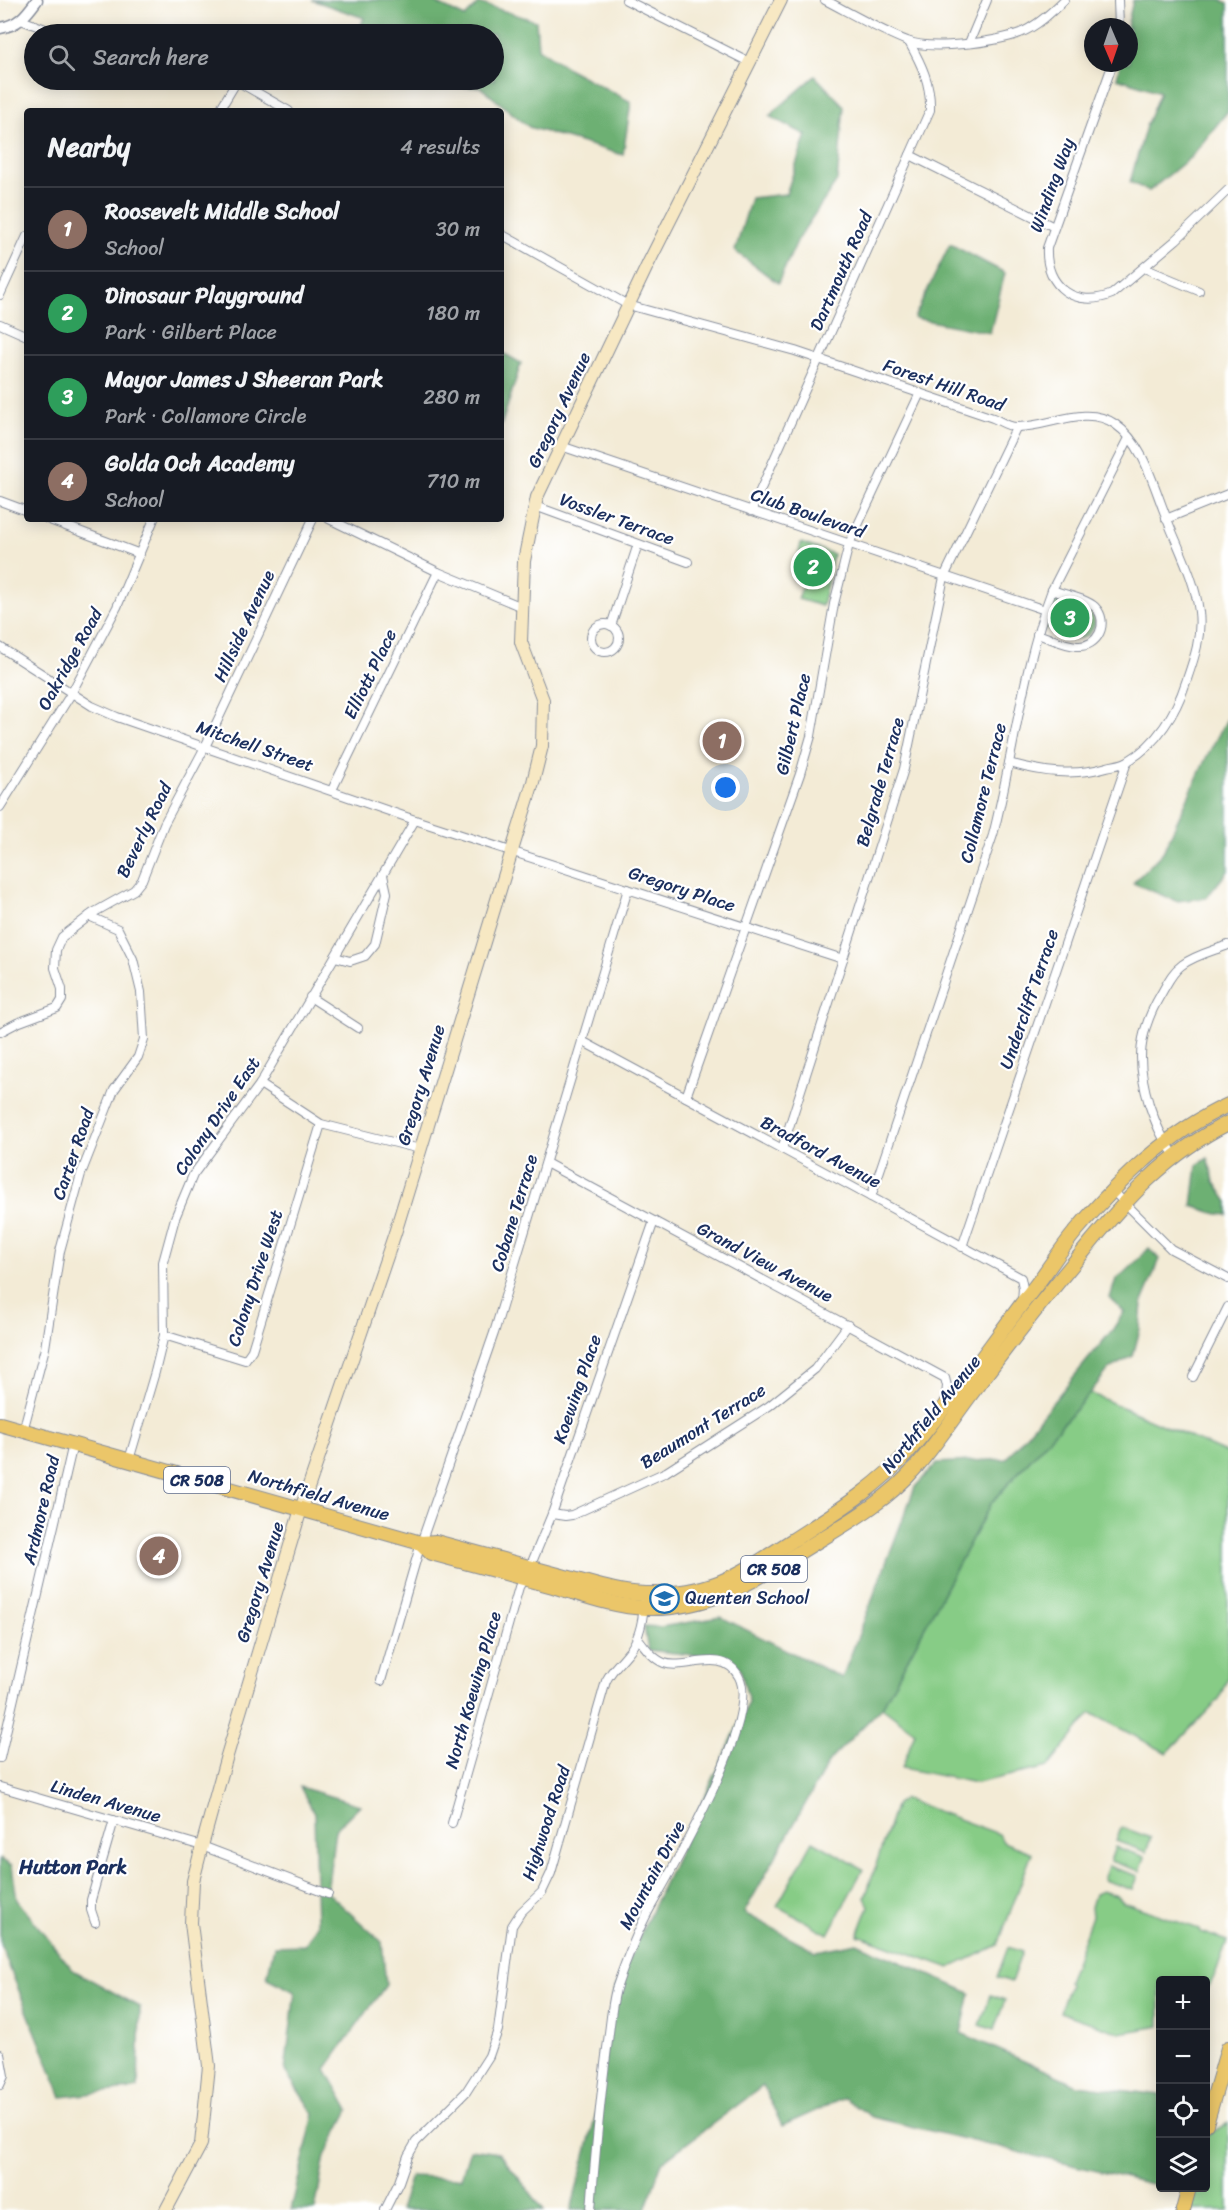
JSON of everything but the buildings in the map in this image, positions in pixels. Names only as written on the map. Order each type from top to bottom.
[{"type":"main road","name":"Gregory Avenue","points":[[166,2210],[201,2144],[209,2066],[191,1923],[194,1881],[202,1846],[301,1509],[395,1233],[542,746],[543,700],[521,642],[524,561],[537,497],[628,305],[781,0]]},
{"type":"main road","name":"Northfield Avenue","points":[[0,1424],[421,1542],[431,1553],[527,1573],[599,1600],[686,1605],[708,1600],[729,1593],[762,1576],[861,1513],[889,1493],[916,1468],[1021,1305],[1041,1290],[1074,1233],[1113,1191],[1165,1143],[1203,1116],[1228,1105]]},
{"type":"main road","name":"Northfield Avenue","points":[[644,1601],[705,1588],[748,1570],[861,1496],[908,1452],[945,1405],[966,1390],[1041,1290],[1124,1201],[1151,1174],[1210,1132],[1228,1123]]},
{"type":"main road","points":[[1210,2110],[1228,2048]]},
{"type":"main road","points":[[1183,2210],[1188,2192]]},
{"type":"street","points":[[0,28],[14,25],[21,20],[37,0]]},
{"type":"street","points":[[628,0],[749,62]]},
{"type":"street","points":[[825,0],[909,42],[949,45],[1021,32],[1049,15],[1064,0]]},
{"type":"street","points":[[969,43],[987,0]]},
{"type":"street","points":[[1118,0],[1119,18]]},
{"type":"street","points":[[21,20],[32,24]]},
{"type":"street","name":"Dartmouth Road","points":[[751,511],[930,110],[929,83],[909,42]]},
{"type":"street","name":"Winding Way","points":[[1110,72],[1047,248],[1050,271],[1060,287],[1076,297],[1094,299],[1112,294],[1176,240],[1228,190]]},
{"type":"street","points":[[221,108],[231,90]]},
{"type":"street","points":[[253,90],[284,108]]},
{"type":"street","points":[[910,155],[1054,227]]},
{"type":"street","name":"Forest Hill Road","points":[[504,236],[628,305],[820,360],[1016,428],[1081,416],[1098,416],[1116,425],[1129,438],[1142,459],[1196,591],[1200,633],[1181,698],[1162,730],[1127,762],[1091,772],[1075,773],[1038,771],[1009,763]]},
{"type":"street","points":[[0,295],[24,243]]},
{"type":"street","points":[[1144,268],[1199,291]]},
{"type":"street","points":[[0,324],[24,335]]},
{"type":"street","name":"Gilbert Place","points":[[686,1097],[800,774],[811,736],[834,604],[849,544],[920,393]]},
{"type":"street","name":"Belgrade Terrace","points":[[782,1149],[904,770],[944,577],[1016,428]]},
{"type":"street","name":"Collamore Terrace","points":[[871,1197],[993,835],[1037,634],[1045,610],[1052,590],[1129,438]]},
{"type":"street","name":"Club Boulevard","points":[[561,446],[1045,610]]},
{"type":"street","points":[[1166,519],[1228,494]]},
{"type":"street","points":[[0,501],[24,510]]},
{"type":"street","name":"Vossler Terrace","points":[[535,506],[688,562]]},
{"type":"street","points":[[55,522],[140,554]]},
{"type":"street","name":"Oakridge Road","points":[[0,807],[72,694],[117,607],[153,522]]},
{"type":"street","name":"Hillside Avenue","points":[[205,747],[312,522]]},
{"type":"street","points":[[335,522],[438,572],[522,607]]},
{"type":"street","points":[[611,626],[638,544]]},
{"type":"street","name":"Elliott Place","points":[[332,790],[438,572]]},
{"type":"street","points":[[1037,634],[1077,646],[1090,643],[1100,633],[1102,620],[1095,608],[1089,603],[1052,590]]},
{"type":"street","name":"Mitchell Street","points":[[0,647],[92,706],[117,717],[511,851]]},
{"type":"street","name":"Beverly Road","points":[[0,1032],[57,1008],[62,1000],[62,988],[56,968],[56,950],[62,937],[89,916],[134,890],[142,880],[164,824],[205,747]]},
{"type":"street","name":"Undercliff Terrace","points":[[962,1247],[1127,762]]},
{"type":"street","name":"Colony Drive East","points":[[129,1460],[164,1335],[163,1262],[175,1218],[193,1175],[260,1084],[415,820]]},
{"type":"street","name":"Gregory Place","points":[[511,851],[843,959]]},
{"type":"street","points":[[335,957],[350,961],[365,956],[375,944],[387,893],[383,874]]},
{"type":"street","name":"Cobane Terrace","points":[[381,1681],[421,1542],[494,1333],[628,889]]},
{"type":"street","name":"Carter Road","points":[[23,1431],[45,1348],[60,1251],[81,1174],[114,1090],[138,1057],[144,1039],[141,992],[133,959],[118,929],[89,916]]},
{"type":"street","points":[[1176,1156],[1165,1143],[1156,1125],[1140,1067],[1146,1024],[1173,973],[1198,956],[1228,945]]},
{"type":"street","points":[[310,997],[358,1028]]},
{"type":"street","name":"Bradford Avenue","points":[[582,1041],[1021,1278],[1023,1288],[1021,1305]]},
{"type":"street","points":[[260,1084],[321,1124],[420,1149]]},
{"type":"street","name":"Colony Drive West","points":[[164,1335],[245,1360],[252,1350],[321,1124]]},
{"type":"street","name":"Grand View Avenue","points":[[546,1163],[945,1378],[947,1386],[945,1405]]},
{"type":"street","points":[[1113,1191],[1171,1248],[1228,1279]]},
{"type":"street","name":"Koewing Place","points":[[527,1573],[552,1514],[654,1221]]},
{"type":"street","points":[[1193,1377],[1228,1307]]},
{"type":"street","name":"Beaumont Terrace","points":[[552,1514],[572,1515],[666,1472],[769,1406],[815,1369],[848,1325]]},
{"type":"street","name":"Ardmore Road","points":[[0,1758],[73,1444]]},
{"type":"street","name":"North Koewing Place","points":[[452,1823],[519,1587],[527,1573]]},
{"type":"street","name":"Highwood Road","points":[[385,2210],[416,2142],[466,2092],[489,2056],[498,2030],[512,1926],[521,1912],[542,1892],[551,1873],[606,1681],[614,1666],[626,1656],[638,1638],[644,1601]]},
{"type":"street","name":"Mountain Drive","points":[[591,2210],[598,2110],[615,1992],[648,1913],[695,1828],[735,1734],[743,1699],[740,1678],[728,1666],[707,1661],[665,1664],[655,1658],[638,1638]]},
{"type":"street","name":"Linden Avenue","points":[[0,1787],[202,1846],[328,1894]]},
{"type":"street","points":[[95,1922],[91,1900],[114,1820]]},
{"type":"street","points":[[0,2054],[4,2076],[0,2085]]},
{"type":"green space","points":[[312,0],[430,0],[465,17],[479,3],[536,21],[538,48],[571,70],[631,102],[623,155],[529,127],[484,90],[504,90],[504,24],[361,24],[364,18]]},
{"type":"green space","points":[[1133,0],[1221,0],[1228,3],[1228,111],[1191,157],[1149,191],[1130,182],[1146,126],[1160,92],[1117,78],[1118,72],[1138,72],[1138,18],[1129,18]]},
{"type":"green space","points":[[815,76],[844,106],[837,181],[799,237],[778,283],[735,251],[751,198],[786,194],[806,135],[769,116]]},
{"type":"green space","points":[[950,244],[1005,273],[990,333],[914,318]]},
{"type":"green space","points":[[504,354],[521,363],[504,417]]},
{"type":"green space","points":[[801,543],[833,554],[822,606],[798,599],[803,584],[794,579]]},
{"type":"green space","points":[[1053,599],[1085,608],[1089,612],[1095,623],[1087,636],[1074,638],[1046,628]]},
{"type":"green space","points":[[1228,717],[1228,871],[1206,898],[1176,901],[1133,883],[1163,852],[1207,756]]},
{"type":"green space","points":[[1208,1158],[1214,1181],[1228,1202],[1228,1215],[1192,1206],[1197,1165]]},
{"type":"green space","points":[[1149,1248],[1160,1259],[1142,1302],[1140,1329],[1133,1356],[1109,1369],[991,1503],[882,1707],[830,1760],[744,1913],[816,1951],[857,1943],[970,1993],[961,2033],[1078,2085],[1156,2095],[1156,2185],[872,2117],[844,2098],[782,2126],[763,2086],[662,2162],[645,2210],[571,2210],[596,2114],[614,1991],[749,1702],[740,1668],[728,1659],[648,1650],[644,1626],[660,1627],[721,1617],[842,1678],[915,1487],[937,1463],[1006,1459],[1113,1329],[1124,1312],[1110,1298],[1116,1279]]},
{"type":"green space","points":[[1090,1393],[1228,1454],[1228,1677],[1219,1699],[1167,1753],[1091,1713],[1048,1767],[976,1783],[902,1768],[915,1732],[882,1707],[991,1503]]},
{"type":"green space","points":[[300,1787],[360,1805],[335,1830],[327,1892],[382,1942],[386,1985],[326,2069],[349,2110],[325,2156],[315,2210],[291,2210],[314,2114],[285,2071],[295,1992],[267,1978],[274,1946],[305,1945],[317,1925],[314,1813]]},
{"type":"green space","points":[[904,1799],[999,1834],[1003,1842],[1032,1853],[998,1945],[950,1968],[858,1935],[869,1906],[865,1898],[896,1804]]},
{"type":"green space","points":[[1121,1827],[1151,1838],[1146,1852],[1116,1841]]},
{"type":"green space","points":[[813,1841],[863,1869],[828,1934],[777,1906]]},
{"type":"green space","points":[[1115,1847],[1145,1857],[1140,1871],[1110,1861]]},
{"type":"green space","points":[[0,1859],[12,1866],[17,1900],[73,1970],[140,2007],[138,2088],[62,2097],[0,1944]]},
{"type":"green space","points":[[1108,1866],[1138,1876],[1133,1890],[1103,1880]]},
{"type":"green space","points":[[1102,1891],[1117,1896],[1123,1902],[1227,1941],[1210,1984],[1210,1976],[1156,1976],[1156,2027],[1120,2033],[1060,2012],[1068,1982],[1092,1916],[1091,1907],[1095,1894]]},
{"type":"green space","points":[[1008,1947],[1022,1952],[1011,1982],[997,1977]]},
{"type":"green space","points":[[991,1995],[1005,2000],[994,2030],[980,2025]]},
{"type":"green space","points":[[1228,2123],[1228,2210],[1190,2210],[1194,2192],[1210,2192],[1210,2133]]},
{"type":"green space","points":[[470,2149],[499,2153],[544,2210],[400,2210],[411,2176],[461,2178]]},
{"type":"place","name":"Dinosaur Playground","points":[[813,567]]},
{"type":"place","name":"Mayor James J Sheeran Park","points":[[1070,618]]},
{"type":"place","name":"Roosevelt Middle School","points":[[722,741]]},
{"type":"place","name":"Golda Och Academy","points":[[159,1556]]},
{"type":"place","name":"Quenten School","points":[[664,1598]]},
{"type":"district","name":"Hutton Park","points":[[73,1867]]}]
